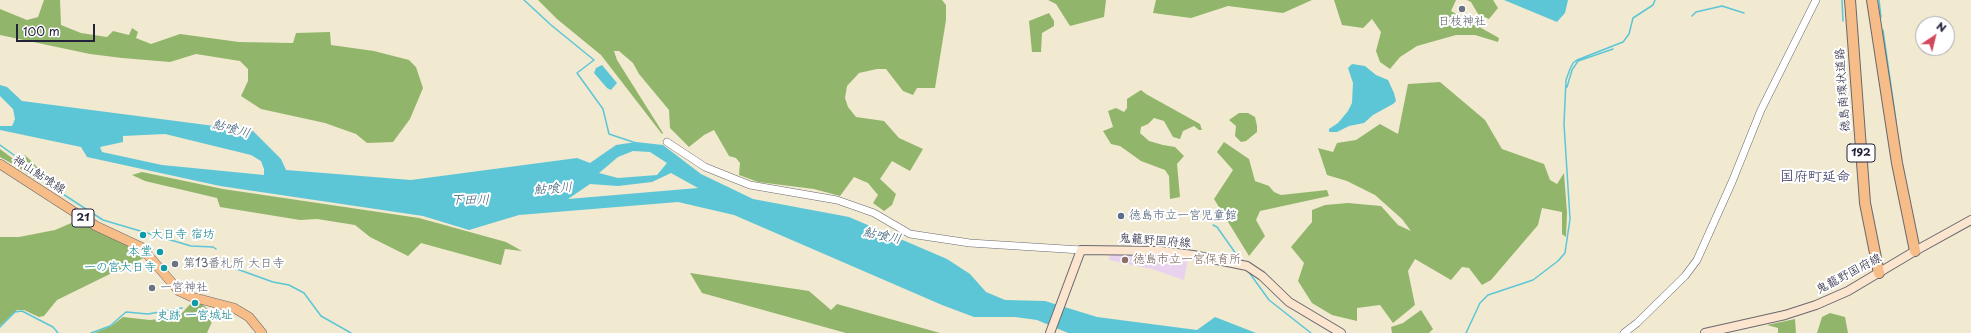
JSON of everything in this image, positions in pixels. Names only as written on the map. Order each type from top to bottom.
[{"type":"highway","name":"徳島南環状道路","points":[[1850,0],[1865,203],[1879,272]]},
{"type":"highway","points":[[1872,0],[1897,163],[1915,251]]},
{"type":"main road","name":"神山鮎喰線","points":[[0,164],[96,226],[141,247],[179,291],[192,297],[234,308],[249,317],[262,333]]},
{"type":"main road","name":"鬼籠野国府線","points":[[1705,333],[1785,315],[1816,305],[1848,291],[1971,220]]},
{"type":"main road","name":"鬼籠野国府線","points":[[1081,250],[1161,251],[1243,264],[1262,276],[1289,302],[1341,333]]},
{"type":"main road","points":[[1050,333],[1081,250]]},
{"type":"street","points":[[1624,333],[1637,323],[1685,276],[1697,260],[1732,182],[1761,110],[1816,0]]},
{"type":"street","points":[[667,142],[705,167],[750,185],[837,200],[874,214],[910,234],[970,243],[1081,250]]},
{"type":"shaded area","points":[[1110,254],[1154,255],[1188,259],[1184,280],[1152,269],[1109,260]]},
{"type":"green space","points":[[44,0],[60,0],[61,25],[81,33],[107,37],[113,31],[129,35],[132,28],[138,32],[136,38],[151,44],[180,34],[239,42],[293,43],[296,33],[330,32],[331,45],[374,51],[409,60],[416,67],[423,88],[410,119],[393,142],[367,143],[356,134],[325,123],[261,109],[241,96],[248,81],[248,69],[240,61],[196,54],[170,62],[122,58],[90,54],[0,35],[0,9],[27,20],[38,17]]},
{"type":"green space","points":[[538,0],[942,0],[946,5],[946,20],[935,88],[917,88],[913,95],[903,91],[886,69],[877,69],[859,73],[847,86],[845,98],[848,107],[856,117],[884,121],[899,138],[923,149],[910,171],[892,161],[880,179],[896,194],[892,205],[884,211],[873,203],[878,195],[868,183],[854,177],[840,196],[814,189],[758,182],[739,175],[740,163],[736,158],[729,156],[714,130],[704,135],[689,147],[670,128],[669,110],[639,74],[633,63],[619,51],[614,51],[617,60],[663,133],[662,134],[601,55],[557,19]]},
{"type":"green space","points":[[1048,0],[1106,0],[1104,17],[1070,26],[1056,4]]},
{"type":"green space","points":[[1156,0],[1312,0],[1283,13],[1228,6],[1191,18],[1153,13]]},
{"type":"green space","points":[[1334,0],[1456,0],[1451,11],[1499,38],[1498,42],[1475,35],[1456,35],[1417,46],[1400,57],[1390,69],[1380,62],[1376,51],[1381,32],[1372,19],[1363,28],[1342,25]]},
{"type":"green space","points":[[1467,0],[1493,0],[1498,8],[1489,19],[1478,14],[1471,2]]},
{"type":"green space","points":[[1049,13],[1054,21],[1054,26],[1042,33],[1041,52],[1032,52],[1029,21]]},
{"type":"green space","points":[[1440,82],[1485,120],[1502,149],[1544,164],[1550,180],[1557,184],[1564,173],[1567,213],[1566,237],[1562,234],[1562,212],[1542,208],[1538,225],[1491,280],[1482,285],[1469,268],[1462,267],[1451,280],[1415,259],[1408,271],[1415,305],[1393,323],[1380,305],[1357,308],[1357,321],[1332,315],[1312,303],[1298,281],[1304,263],[1291,247],[1312,222],[1312,210],[1325,205],[1348,203],[1381,206],[1398,225],[1411,231],[1402,219],[1375,195],[1347,181],[1327,175],[1318,148],[1333,152],[1337,143],[1356,140],[1380,124],[1398,134],[1408,84]]},
{"type":"green space","points":[[1141,90],[1200,124],[1202,130],[1199,130],[1194,126],[1183,131],[1180,139],[1173,137],[1164,121],[1154,118],[1148,124],[1141,127],[1140,133],[1149,141],[1175,147],[1184,156],[1177,164],[1180,197],[1170,199],[1169,176],[1165,170],[1141,161],[1120,146],[1111,144],[1103,131],[1113,127],[1108,111],[1116,108],[1124,112],[1127,108],[1127,99]]},
{"type":"green space","points":[[1239,113],[1248,113],[1255,117],[1257,126],[1257,132],[1246,141],[1241,142],[1235,136],[1236,126],[1229,120]]},
{"type":"green space","points":[[1224,142],[1249,159],[1255,181],[1269,186],[1274,192],[1281,195],[1327,190],[1329,196],[1260,211],[1256,220],[1265,236],[1249,256],[1214,199],[1233,170],[1217,152]]},
{"type":"green space","points":[[0,149],[16,161],[25,155],[44,174],[34,179],[18,167],[0,157]]},
{"type":"green space","points":[[142,172],[223,189],[419,218],[506,242],[522,251],[505,249],[501,265],[421,243],[408,256],[370,237],[355,225],[317,219],[300,220],[220,207],[217,198],[145,181],[132,175]]},
{"type":"green space","points":[[76,221],[81,221],[128,243],[144,255],[144,258],[135,262],[121,272],[112,273],[57,300],[44,316],[39,317],[24,310],[17,310],[0,326],[0,237],[19,237],[55,230]]},
{"type":"green space","points":[[690,273],[809,291],[831,310],[837,304],[940,333],[846,333],[702,293]]},
{"type":"green space","points":[[193,301],[198,301],[215,315],[207,333],[94,333],[111,326],[123,317],[150,320],[175,317],[183,312]]},
{"type":"green space","points":[[1421,310],[1433,329],[1429,333],[1392,333],[1391,327],[1403,323]]},
{"type":"green space","points":[[1830,313],[1845,317],[1848,333],[1817,333],[1822,317]]},
{"type":"green space","points":[[1795,319],[1796,333],[1778,333],[1778,328],[1767,325]]},
{"type":"water","points":[[1504,0],[1568,0],[1565,13],[1557,22]]},
{"type":"water","points":[[1352,64],[1365,66],[1376,75],[1388,80],[1396,101],[1373,115],[1364,123],[1349,126],[1337,132],[1329,132],[1329,129],[1338,123],[1348,111],[1352,103],[1353,83],[1348,68]]},
{"type":"water","points":[[602,65],[617,83],[611,90],[607,88],[594,73],[596,68]]},
{"type":"water","name":"下田川","points":[[0,85],[7,87],[22,101],[253,131],[281,159],[286,170],[411,180],[577,158],[590,163],[616,145],[636,142],[663,145],[701,174],[753,199],[849,217],[947,259],[970,274],[986,292],[1005,300],[1045,301],[1097,317],[1197,330],[1215,317],[1256,333],[1068,333],[1037,320],[1015,317],[974,317],[942,305],[734,215],[678,202],[519,215],[469,230],[423,216],[220,186],[87,157],[81,147],[0,130],[0,126],[12,126],[15,119],[13,109],[0,96]],"holes":[[[165,134],[251,155],[261,161],[264,169],[264,175],[162,165],[102,152],[100,147],[123,142],[123,136]],[[633,151],[650,152],[667,163],[657,175],[618,178],[599,173],[618,157]],[[671,173],[698,188],[568,199],[590,184],[618,186],[652,182]]]},
{"type":"waterway","points":[[524,0],[551,25],[594,60],[577,73],[603,109],[609,134],[636,143]]},
{"type":"waterway","points":[[1466,333],[1480,303],[1488,295],[1533,280],[1558,261],[1565,253],[1570,219],[1564,124],[1566,80],[1573,63],[1577,60],[1623,42],[1629,34],[1633,18],[1653,5],[1655,0]]},
{"type":"waterway","points":[[1842,0],[1843,21]]},
{"type":"waterway","points":[[1879,0],[1881,17]]},
{"type":"waterway","points":[[1692,16],[1696,12],[1722,6],[1744,13]]},
{"type":"waterway","points":[[1883,30],[1896,121]]},
{"type":"waterway","points":[[1567,87],[1572,70],[1578,61],[1613,49]]},
{"type":"waterway","points":[[0,145],[35,170],[52,187],[103,220],[191,246],[213,247],[216,249]]},
{"type":"waterway","points":[[1213,225],[1217,227],[1241,261]]},
{"type":"waterway","points":[[234,268],[273,282],[289,285],[304,293],[321,316],[351,333]]},
{"type":"waterway","points":[[1248,271],[1269,300],[1311,333]]},
{"type":"waterway","points":[[91,333],[110,326],[126,312],[148,314],[182,308]]},
{"type":"waterway","points":[[0,327],[15,312],[22,311],[53,327],[58,333]]},
{"type":"place","name":"日枝神社","points":[[1462,9]]},
{"type":"place","name":"徳島市立一宮児童館","points":[[1121,216]]},
{"type":"place","name":"大日寺 宿坊","points":[[143,235]]},
{"type":"place","name":"本堂","points":[[160,252]]},
{"type":"place","name":"徳島市立一宮保育所","points":[[1125,260]]},
{"type":"place","name":"第13番札所 大日寺","points":[[175,264]]},
{"type":"place","name":"一の宮大日寺","points":[[164,268]]},
{"type":"place","name":"一宮神社","points":[[152,288]]},
{"type":"place","name":"史跡 一宮城址","points":[[195,303]]},
{"type":"district","name":"国府町延命","points":[[1815,177]]},
{"type":"water label","name":"鮎喰川","points":[[231,129]]},
{"type":"water label","name":"鮎喰川","points":[[553,189]]},
{"type":"water label","name":"鮎喰川","points":[[882,236]]}]
